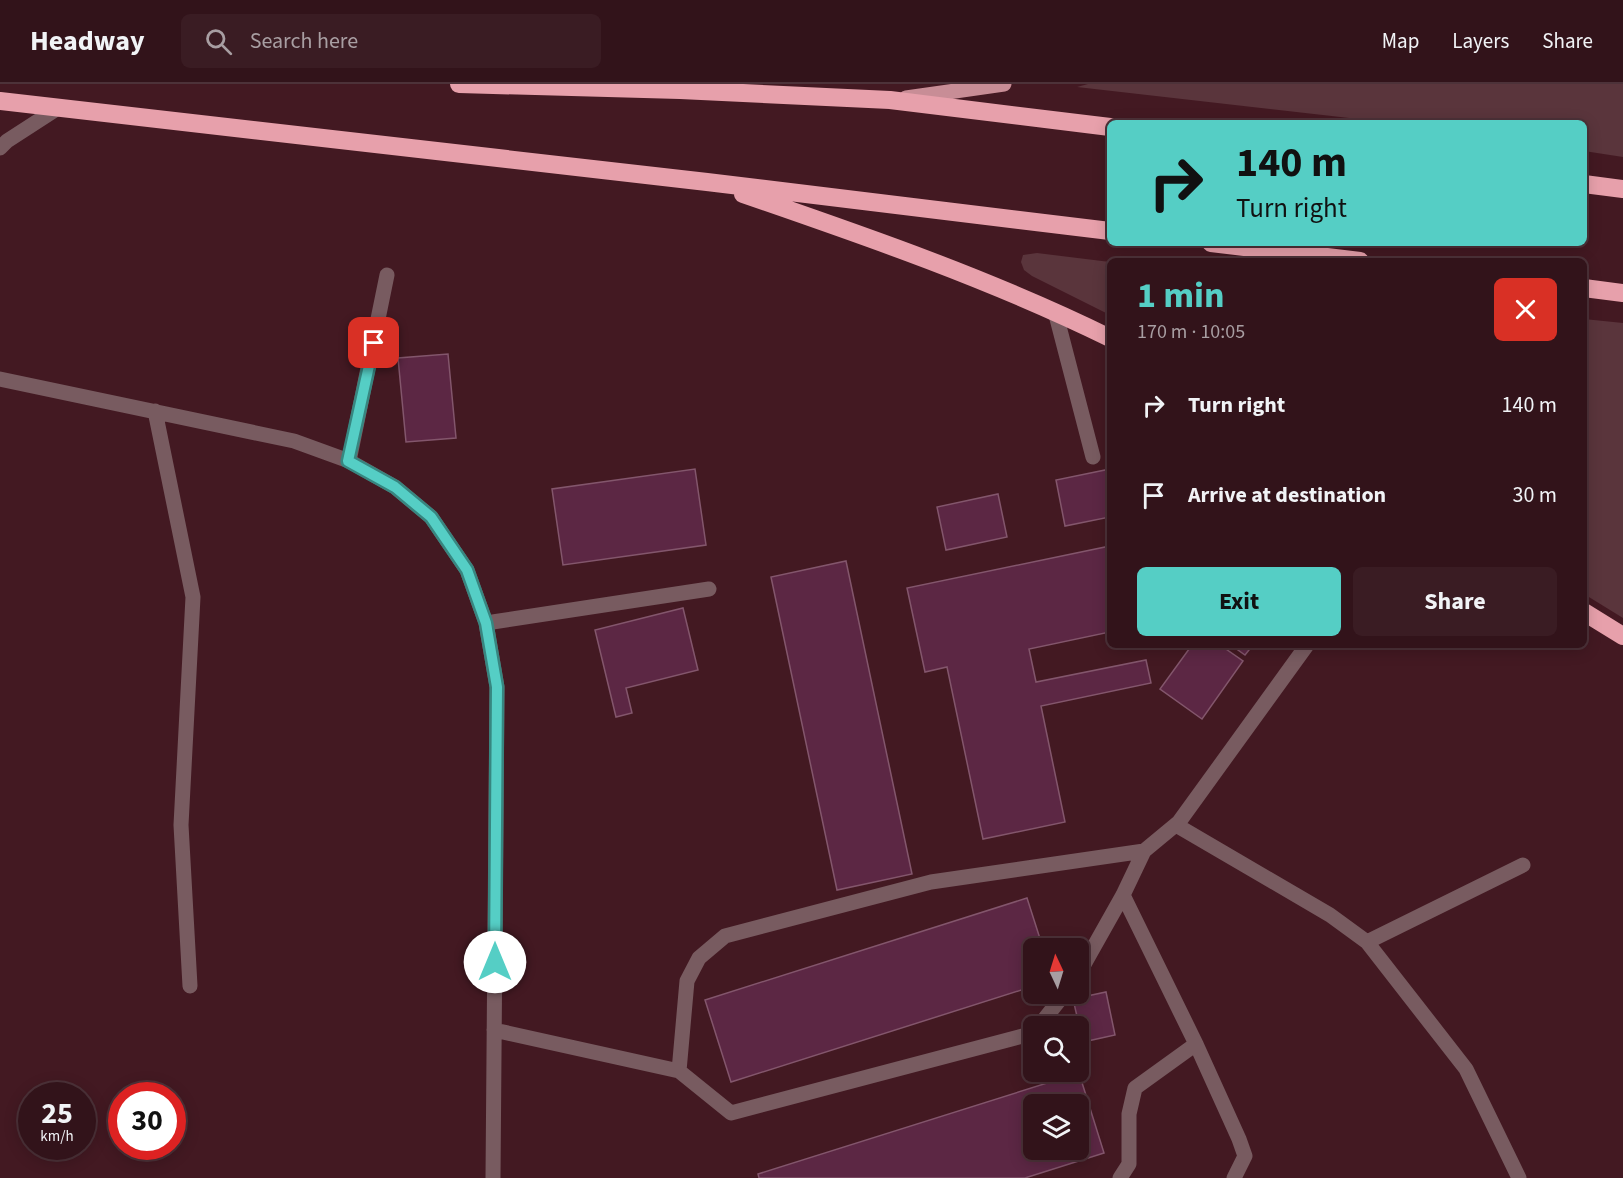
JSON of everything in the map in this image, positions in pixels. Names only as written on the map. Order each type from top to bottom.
[{"type":"highway","points":[[459,84],[680,90],[890,100],[1107,127]]},
{"type":"highway","points":[[0,101],[1107,231]]},
{"type":"highway","points":[[707,182],[866,236],[1055,311],[1107,337]]},
{"type":"highway","points":[[1587,184],[1623,189]]},
{"type":"highway","points":[[1236,246],[1335,258]]},
{"type":"highway","points":[[1587,288],[1623,293]]},
{"type":"highway","points":[[1587,614],[1623,636]]},
{"type":"main road","points":[[890,100],[1004,84]]},
{"type":"street","points":[[0,148],[58,108]]},
{"type":"street","points":[[348,461],[387,275]]},
{"type":"street","points":[[1055,311],[1093,457]]},
{"type":"street","points":[[0,380],[294,441],[348,461],[395,487],[431,517],[467,570],[486,623],[497,687],[493,1178]]},
{"type":"street","points":[[155,411],[193,597],[181,825],[190,986]]},
{"type":"street","points":[[486,623],[709,590]]},
{"type":"street","points":[[1089,955],[1144,850],[1176,825],[1305,648]]},
{"type":"street","points":[[1176,825],[1330,915],[1367,942],[1466,1069],[1519,1178]]},
{"type":"street","points":[[680,1071],[687,981],[699,958],[725,936],[931,882],[1144,850]]},
{"type":"street","points":[[1367,942],[1523,865]]},
{"type":"street","points":[[1122,895],[1196,1044],[1239,1138],[1245,1156],[1234,1178]]},
{"type":"street","points":[[1047,1016],[1056,1004]]},
{"type":"street","points":[[494,1030],[680,1071],[731,1113],[1023,1036]]},
{"type":"street","points":[[1120,1178],[1129,1164],[1129,1114],[1135,1088],[1196,1044]]},
{"type":"shaded area","points":[[1088,84],[1623,84],[1623,157],[1587,151],[1587,120],[1367,120],[1077,87]]},
{"type":"shaded area","points":[[1037,253],[1107,262],[1107,314],[1032,276],[1024,270],[1021,262],[1023,255]]},
{"type":"shaded area","points":[[1587,319],[1623,323],[1623,618],[1587,596]]},
{"type":"building","points":[[448,354],[456,438],[406,442],[398,358]]},
{"type":"building","points":[[695,469],[706,545],[563,565],[552,489]]},
{"type":"building","points":[[1107,470],[1107,518],[1065,526],[1056,480]]},
{"type":"building","points":[[998,494],[1007,537],[946,550],[937,507]]},
{"type":"building","points":[[1107,547],[1107,633],[1029,649],[1036,682],[1146,660],[1151,683],[1041,706],[1065,822],[983,839],[947,667],[925,672],[907,588]]},
{"type":"building","points":[[846,561],[912,874],[837,890],[771,577]]},
{"type":"building","points":[[683,608],[698,670],[626,688],[632,713],[616,717],[595,630]]},
{"type":"building","points":[[1190,648],[1224,648],[1243,661],[1202,719],[1160,689]]},
{"type":"building","points":[[1235,648],[1251,648],[1245,655]]},
{"type":"building","points":[[1027,898],[1040,938],[1023,938],[1023,989],[731,1082],[705,1000]]},
{"type":"building","points":[[1106,992],[1115,1035],[1089,1041],[1089,1016],[1077,1016],[1074,1004],[1089,1004],[1089,996]]},
{"type":"building","points":[[1050,1082],[1082,1082],[1086,1094],[1023,1094],[1023,1160],[1082,1160],[1025,1178],[759,1178],[758,1174]]},
{"type":"building","points":[[1089,1105],[1104,1153],[1089,1158]]},
{"type":"route","points":[[374,343],[348,461],[395,487],[431,517],[467,570],[486,623],[497,687],[495,962]]}]
